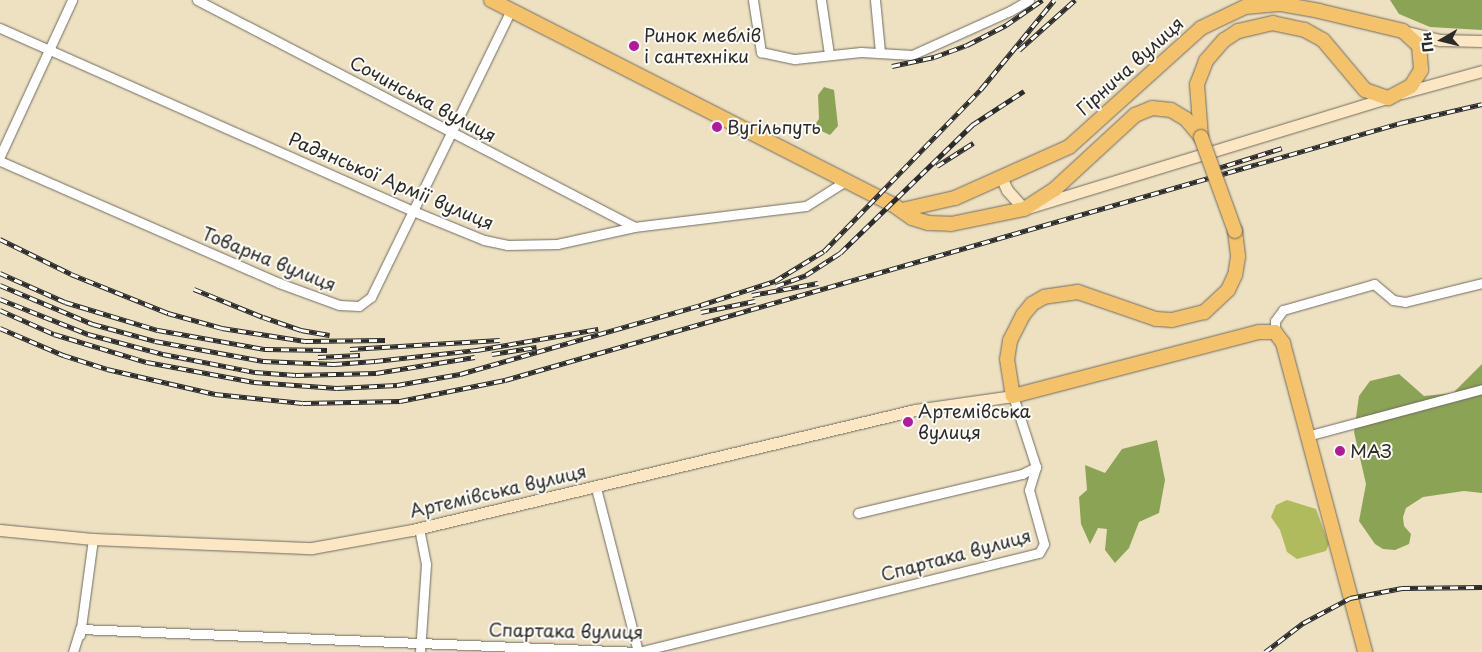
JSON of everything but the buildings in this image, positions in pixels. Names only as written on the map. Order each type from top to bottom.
[{"type":"main road","points":[[492,0],[844,182],[902,210],[912,218],[928,223],[951,224],[1024,208],[1393,96],[1482,71]]},
{"type":"main road","name":"Гірнича вулиця","points":[[902,210],[955,198],[1069,147],[1178,47],[1226,14],[1245,7],[1281,4],[1440,40],[1482,41]]},
{"type":"main road","points":[[1013,396],[1007,358],[1010,341],[1019,322],[1032,304],[1044,297],[1078,292],[1156,319],[1172,320],[1204,312],[1228,290],[1235,275],[1238,257],[1235,230],[1201,137],[1197,84],[1206,61],[1224,40],[1256,25],[1273,22],[1306,30],[1324,40],[1365,90],[1393,96],[1411,86],[1421,70],[1422,56],[1413,36],[1403,31]]},
{"type":"main road","points":[[1024,208],[1056,188],[1135,115],[1152,108],[1171,110],[1186,119],[1201,137]]},
{"type":"main road","points":[[1001,177],[1007,190],[1024,208]]},
{"type":"main road","name":"Артемівська вулиця","points":[[0,530],[94,538],[312,548],[419,528],[596,488],[915,410],[1013,396],[1259,332],[1279,338]]},
{"type":"main road","points":[[1279,338],[1365,652]]},
{"type":"street","points":[[0,156],[48,47],[72,0]]},
{"type":"street","name":"Сочинська вулиця","points":[[197,0],[634,227]]},
{"type":"street","points":[[752,0],[761,52],[796,59],[829,54],[880,52],[912,55],[956,34],[1010,12],[1029,0]]},
{"type":"street","points":[[821,0],[829,54]]},
{"type":"street","points":[[875,0],[880,52]]},
{"type":"street","name":"Товарна вулиця","points":[[0,161],[279,283],[348,306],[365,304],[371,297],[510,10]]},
{"type":"street","name":"Радянської Армії вулиця","points":[[0,28],[48,47],[413,211],[484,240],[507,245],[557,244],[634,227],[806,206],[844,182]]},
{"type":"street","points":[[1279,338],[1275,321],[1284,310],[1374,284],[1393,300],[1405,302],[1482,283]]},
{"type":"street","points":[[1307,436],[1482,389]]},
{"type":"street","points":[[858,513],[1022,474],[1036,467],[1013,396]]},
{"type":"street","name":"Спартака вулиця","points":[[80,629],[420,647],[638,652],[1039,553],[1044,544],[1029,490],[1036,467]]},
{"type":"street","points":[[596,488],[638,652]]},
{"type":"street","points":[[419,528],[426,564],[420,647]]},
{"type":"street","points":[[79,652],[80,629],[94,538]]},
{"type":"street","points":[[73,652],[80,629]]},
{"type":"green space","points":[[1390,0],[1482,0],[1482,30],[1430,27],[1399,14]]},
{"type":"green space","points":[[824,87],[834,90],[838,126],[830,135],[813,127],[819,119],[818,95]]},
{"type":"green space","points":[[1482,364],[1482,493],[1464,491],[1423,497],[1406,508],[1403,517],[1404,526],[1411,534],[1409,544],[1395,550],[1383,549],[1375,544],[1359,521],[1366,484],[1354,432],[1359,396],[1370,381],[1399,374],[1424,396],[1453,393]]},
{"type":"green space","points":[[1157,440],[1165,480],[1159,513],[1139,522],[1129,548],[1115,563],[1105,550],[1107,529],[1098,528],[1090,544],[1081,524],[1079,497],[1087,490],[1085,465],[1105,473],[1122,449]]},
{"type":"green space","points":[[1287,500],[1316,509],[1329,544],[1326,551],[1297,559],[1287,552],[1280,530],[1271,517],[1276,505]]},
{"type":"railway","points":[[892,66],[934,57],[967,45],[1006,25],[1042,0]]},
{"type":"railway","points":[[0,310],[54,334],[147,362],[254,382],[337,388],[397,385],[460,374],[701,305],[775,281],[824,251],[981,89],[1054,0]]},
{"type":"railway","points":[[1019,50],[1075,0]]},
{"type":"railway","points":[[776,286],[806,275],[840,253],[972,125],[1024,91]]},
{"type":"railway","points":[[0,328],[63,355],[107,369],[215,394],[303,403],[400,401],[505,380],[1400,123],[1482,104]]},
{"type":"railway","points":[[937,166],[973,143]]},
{"type":"railway","points":[[1212,170],[1282,148]]},
{"type":"railway","points":[[0,239],[71,274],[168,313],[222,328],[305,341],[385,340]]},
{"type":"railway","points":[[0,273],[65,302],[158,330],[265,349],[327,350]]},
{"type":"railway","points":[[752,295],[818,283]]},
{"type":"railway","points":[[0,285],[93,324],[155,341],[263,361],[334,364],[375,361],[477,350],[598,329]]},
{"type":"railway","points":[[194,289],[301,330],[330,335]]},
{"type":"railway","points":[[0,299],[88,334],[163,354],[255,372],[296,375],[376,373],[475,357]]},
{"type":"railway","points":[[701,312],[755,301]]},
{"type":"railway","points":[[350,349],[500,340]]},
{"type":"railway","points":[[492,354],[536,347]]},
{"type":"railway","points":[[318,357],[360,355]]},
{"type":"railway","points":[[1265,652],[1303,623],[1350,598],[1402,588],[1482,587]]},
{"type":"place","name":"Ринок меблів і сантехніки","points":[[634,46]]},
{"type":"place","name":"Вугільпуть","points":[[717,127]]},
{"type":"place","name":"Артемівська вулиця","points":[[908,422]]},
{"type":"place","name":"МАЗ","points":[[1340,451]]}]
